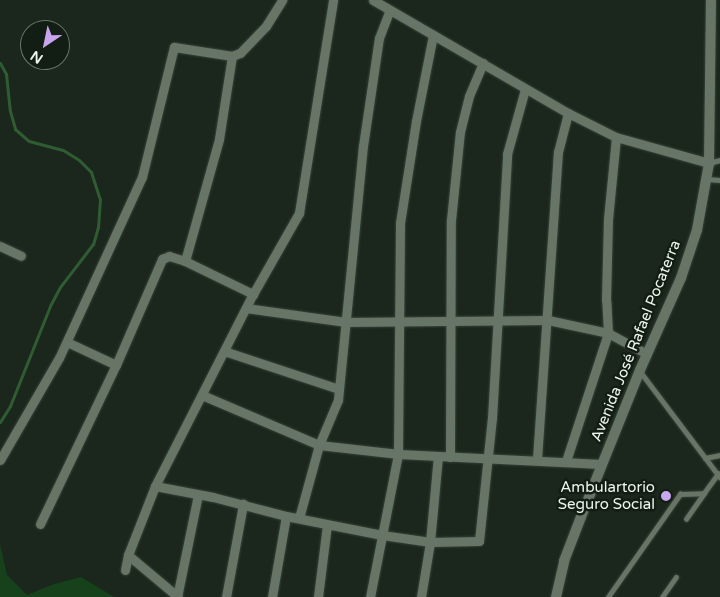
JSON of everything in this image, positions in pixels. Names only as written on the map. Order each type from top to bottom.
[{"type":"street","points":[[0,460],[67,342],[142,177],[174,47],[232,56],[240,53],[266,26],[282,0]]},
{"type":"street","points":[[125,570],[128,555],[155,486],[253,294],[299,212],[333,0]]},
{"type":"street","points":[[373,0],[568,113],[616,137],[709,163]]},
{"type":"street","name":"Avenida José Rafael Pocaterra","points":[[556,597],[564,561],[640,370],[690,254],[709,163],[716,26],[711,0]]},
{"type":"street","points":[[299,518],[319,445],[338,400],[363,146],[379,38],[390,10]]},
{"type":"street","points":[[370,597],[398,454],[400,223],[416,120],[434,35]]},
{"type":"street","points":[[185,261],[219,139],[232,56]]},
{"type":"street","points":[[450,457],[451,220],[460,132],[469,96],[483,64]]},
{"type":"street","points":[[155,486],[243,504],[327,525],[382,535],[430,542],[479,541],[489,458],[507,154],[526,89]]},
{"type":"street","points":[[537,460],[558,152],[568,113]]},
{"type":"street","points":[[566,461],[608,333],[606,300],[608,219],[616,137]]},
{"type":"street","points":[[0,246],[21,256]]},
{"type":"street","points":[[40,524],[116,365],[162,259],[169,256],[185,261],[253,294]]},
{"type":"street","points":[[246,308],[346,322],[498,322],[548,320],[608,333],[647,354]]},
{"type":"street","points":[[67,342],[116,365]]},
{"type":"street","points":[[224,351],[339,389]]},
{"type":"street","points":[[202,395],[319,445],[398,454],[602,464]]},
{"type":"street","points":[[421,597],[430,542],[438,456]]},
{"type":"street","points":[[128,555],[178,597],[198,495]]},
{"type":"street","points":[[226,597],[243,504]]},
{"type":"street","points":[[272,597],[286,516]]},
{"type":"street","points":[[318,597],[327,525]]},
{"type":"lane","points":[[709,163],[720,160]]},
{"type":"lane","points":[[707,179],[720,180]]},
{"type":"lane","points":[[640,370],[719,476],[704,493],[686,519]]},
{"type":"lane","points":[[705,458],[720,455]]},
{"type":"lane","points":[[608,597],[680,494],[704,493]]},
{"type":"lane","points":[[662,597],[676,578]]},
{"type":"green space","points":[[0,544],[7,575],[27,595],[54,584],[81,577],[114,597],[0,597]]},
{"type":"waterway","points":[[0,63],[6,74],[10,111],[15,129],[29,141],[63,150],[79,160],[91,172],[100,199],[98,227],[93,244],[60,287],[50,306],[10,406],[0,422]]},
{"type":"place","name":"Ambulartorio Seguro Social","points":[[666,496]]}]
